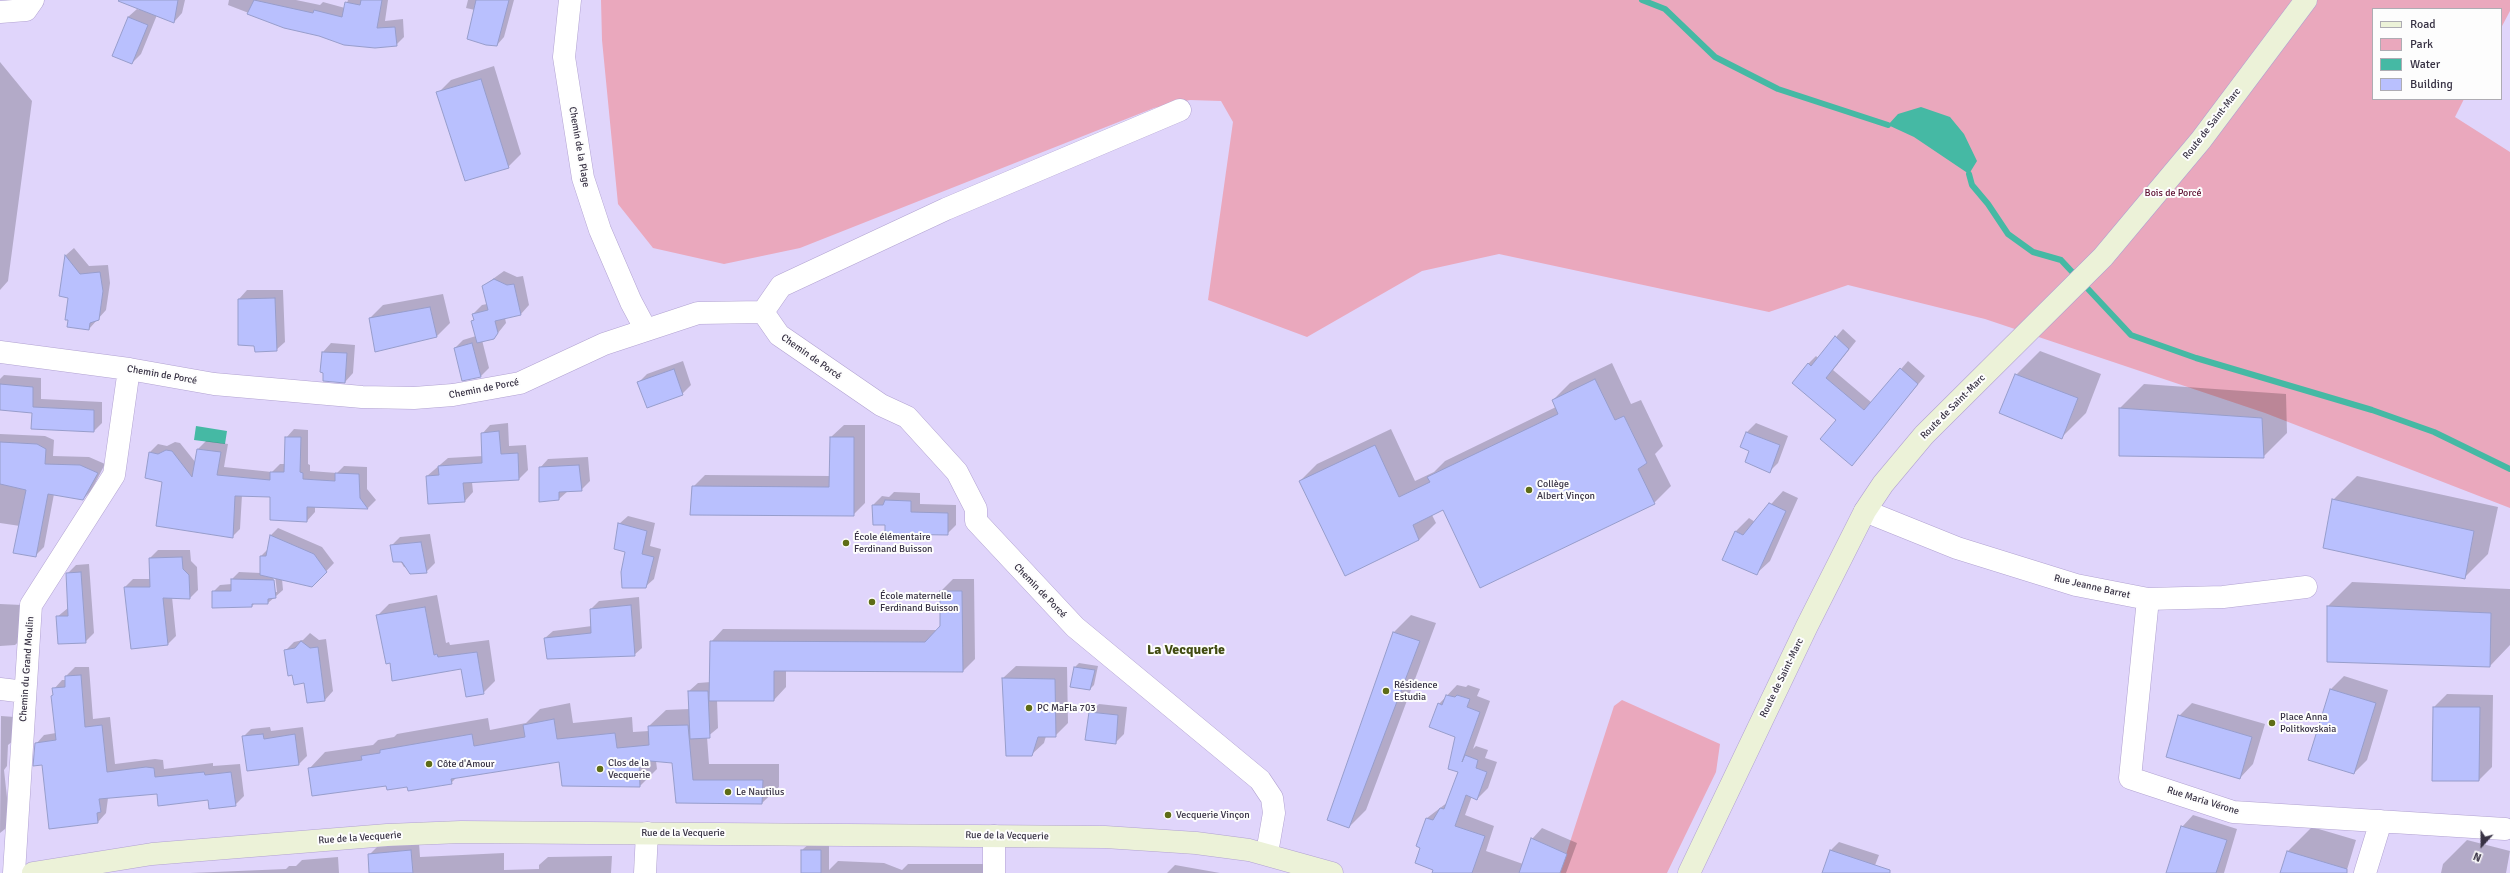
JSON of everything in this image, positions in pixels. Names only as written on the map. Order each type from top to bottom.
[{"type":"main road","name":"Route de Saint-Marc","points":[[1689,873],[1807,626],[1865,511],[1883,484],[1924,435],[2098,262],[2201,140],[2306,0]]},
{"type":"main road","name":"Rue de la Vecquerie","points":[[33,873],[152,854],[387,835],[461,832],[994,836],[1149,840],[1196,843],[1267,853],[1332,873]]},
{"type":"street","points":[[0,12],[26,10],[32,0]]},
{"type":"street","name":"Chemin de la Plage","points":[[570,0],[564,57],[583,178],[600,230],[631,302],[646,330]]},
{"type":"street","points":[[763,312],[781,286],[946,209],[1180,110]]},
{"type":"street","name":"Chemin de Porcé","points":[[0,352],[129,369],[214,384],[362,397],[414,398],[453,395],[520,383],[604,344],[698,313],[763,312],[779,335],[881,405],[907,417],[957,472],[976,509],[976,520],[1075,627],[1260,780],[1272,798],[1274,814],[1267,853]]},
{"type":"street","name":"Chemin du Grand Moulin","points":[[14,873],[31,605],[114,475],[129,369]]},
{"type":"street","name":"Rue Jeanne Barret","points":[[1865,511],[1957,548],[2076,585],[2148,599],[2223,597],[2306,586]]},
{"type":"street","name":"Rue Maria Vérone","points":[[2148,599],[2130,778],[2233,812],[2505,829]]},
{"type":"street","points":[[0,689],[25,692]]},
{"type":"street","points":[[2365,873],[2380,821]]},
{"type":"street","points":[[645,873],[647,833]]},
{"type":"street","points":[[994,836],[994,873]]},
{"type":"green space","name":"Bois de Porcé","points":[[601,0],[2510,0],[2510,11],[2502,26],[2502,8],[2372,8],[2372,100],[2464,100],[2455,117],[2510,152],[2510,508],[2265,413],[1985,319],[1848,285],[1769,312],[1499,254],[1422,271],[1307,337],[1208,300],[1233,122],[1221,101],[1190,100],[1154,108],[800,248],[724,264],[653,248],[618,204],[602,40]]},
{"type":"green space","points":[[1622,700],[1720,744],[1716,772],[1667,873],[1560,873],[1614,706]]},
{"type":"water","points":[[1921,107],[1950,117],[1964,134],[1977,161],[1969,174],[1914,137],[1888,125],[1898,114]]},
{"type":"water","points":[[196,426],[227,431],[225,444],[194,440]]},
{"type":"building","points":[[178,0],[174,23],[118,1]]},
{"type":"building","points":[[254,0],[313,13],[314,10],[342,17],[345,2],[360,5],[361,0],[382,0],[377,28],[395,27],[397,46],[375,48],[344,45],[319,36],[284,28],[247,14]]},
{"type":"building","points":[[476,0],[509,0],[497,46],[486,45],[467,39]]},
{"type":"building","points":[[128,17],[148,25],[132,64],[112,56]]},
{"type":"building","points":[[481,79],[509,168],[465,181],[436,92]]},
{"type":"building","points":[[65,255],[80,274],[100,272],[103,291],[99,320],[90,323],[89,330],[67,327],[68,320],[65,320],[68,298],[59,296]]},
{"type":"building","points":[[494,279],[507,285],[514,284],[521,315],[495,321],[498,333],[494,339],[477,343],[471,321],[474,320],[472,314],[488,310],[482,286]]},
{"type":"building","points":[[275,298],[277,351],[255,352],[254,346],[238,345],[238,299]]},
{"type":"building","points":[[430,307],[437,337],[375,352],[369,318]]},
{"type":"building","points":[[1835,336],[1849,349],[1826,378],[1864,410],[1900,368],[1918,384],[1852,466],[1820,439],[1836,420],[1792,383],[1808,363],[1811,366]]},
{"type":"building","points":[[472,343],[481,377],[462,381],[454,348]]},
{"type":"building","points":[[322,352],[347,353],[345,383],[323,381],[323,373],[320,372]]},
{"type":"building","points":[[674,369],[683,395],[647,408],[637,382]]},
{"type":"building","points":[[2015,374],[2078,398],[2062,439],[1999,413]]},
{"type":"building","name":"Collège Albert Vinçon","points":[[1595,379],[1615,420],[1624,416],[1647,463],[1638,469],[1655,504],[1480,588],[1443,510],[1413,525],[1419,540],[1345,576],[1299,481],[1375,445],[1399,497],[1430,482],[1427,477],[1558,414],[1552,400]]},
{"type":"building","points":[[0,384],[33,387],[33,407],[94,410],[94,432],[31,429],[32,413],[0,410]]},
{"type":"building","points":[[2119,408],[2262,418],[2264,458],[2119,456]]},
{"type":"building","points":[[499,431],[501,454],[518,453],[519,480],[463,483],[465,502],[428,504],[426,476],[439,475],[438,466],[482,463],[481,433]]},
{"type":"building","points":[[1746,432],[1780,445],[1770,473],[1745,462],[1749,451],[1740,447]]},
{"type":"building","points":[[285,437],[301,437],[300,472],[303,473],[303,479],[335,481],[335,473],[359,474],[360,498],[368,509],[307,507],[307,522],[270,520],[270,497],[235,496],[233,538],[156,526],[162,482],[145,478],[149,452],[158,454],[166,450],[172,451],[192,477],[197,449],[221,452],[217,475],[270,480],[270,472],[284,472]]},
{"type":"building","points":[[830,437],[854,437],[854,516],[690,515],[692,486],[829,487]]},
{"type":"building","points":[[0,442],[37,444],[46,449],[45,464],[80,465],[98,473],[83,500],[48,494],[36,557],[13,553],[26,490],[0,484]]},
{"type":"building","points":[[579,465],[582,491],[559,492],[559,500],[539,502],[539,467]]},
{"type":"building","points":[[2332,499],[2474,531],[2465,579],[2323,548]]},
{"type":"building","points":[[885,500],[911,501],[911,512],[948,513],[948,535],[885,534],[885,525],[873,525],[872,505],[883,505]]},
{"type":"building","points":[[1769,503],[1786,511],[1757,575],[1722,560],[1735,531],[1743,535]]},
{"type":"building","points":[[618,523],[647,531],[642,554],[654,557],[646,588],[622,588],[621,572],[625,552],[614,549]]},
{"type":"building","points":[[270,535],[314,554],[327,572],[312,587],[260,575],[260,556],[266,556]]},
{"type":"building","points":[[421,542],[427,573],[410,574],[402,562],[393,562],[390,545]]},
{"type":"building","points":[[182,557],[183,569],[189,575],[190,599],[163,598],[168,645],[131,649],[124,587],[150,587],[149,558]]},
{"type":"building","points":[[81,572],[86,643],[58,644],[56,616],[68,616],[66,573]]},
{"type":"building","points":[[231,579],[274,580],[276,598],[268,599],[268,604],[252,604],[252,607],[212,608],[212,591],[231,591]]},
{"type":"building","points":[[940,591],[962,591],[963,672],[774,671],[774,701],[709,701],[710,641],[925,642],[940,626]]},
{"type":"building","points":[[631,605],[635,656],[547,659],[544,638],[591,633],[590,609]]},
{"type":"building","points":[[2327,606],[2491,613],[2490,667],[2327,662]]},
{"type":"building","points":[[425,607],[434,655],[437,654],[438,657],[477,652],[484,694],[466,697],[461,669],[392,681],[390,663],[386,664],[376,615]]},
{"type":"building","name":"Résidence Estudia","points":[[1393,632],[1420,641],[1349,828],[1327,820]]},
{"type":"building","points":[[301,641],[310,648],[318,647],[325,701],[307,703],[304,683],[294,685],[292,675],[288,676],[284,650],[295,648]]},
{"type":"building","points":[[1074,667],[1095,670],[1090,690],[1070,687]]},
{"type":"building","points":[[81,675],[85,727],[102,725],[107,772],[146,767],[154,768],[155,777],[204,772],[205,775],[231,772],[236,806],[209,809],[208,800],[158,806],[157,794],[99,799],[101,812],[97,813],[98,823],[49,829],[42,765],[33,766],[35,743],[56,740],[51,696],[53,695],[52,688],[65,687],[65,676]]},
{"type":"building","name":"PC MaFla 703","points":[[1002,678],[1055,679],[1056,737],[1038,737],[1032,756],[1006,756]]},
{"type":"building","points":[[2330,689],[2376,703],[2354,774],[2308,760]]},
{"type":"building","points":[[688,691],[708,691],[710,738],[690,739]]},
{"type":"building","points":[[1446,695],[1455,697],[1457,695],[1470,699],[1467,707],[1480,712],[1462,762],[1465,755],[1478,760],[1476,768],[1487,772],[1477,800],[1466,795],[1455,826],[1485,836],[1472,873],[1432,873],[1433,870],[1415,863],[1420,848],[1416,846],[1426,818],[1433,820],[1440,808],[1444,809],[1458,772],[1448,769],[1455,737],[1429,727],[1438,703],[1442,705]]},
{"type":"building","points":[[2433,707],[2480,707],[2479,781],[2432,781]]},
{"type":"building","points":[[1089,712],[1118,715],[1116,744],[1085,740]]},
{"type":"building","points":[[2178,715],[2252,737],[2240,779],[2166,757]]},
{"type":"building","points":[[554,719],[557,739],[615,733],[617,748],[649,745],[648,726],[688,725],[693,780],[763,780],[762,804],[676,803],[672,763],[639,760],[640,787],[562,786],[559,762],[451,779],[452,784],[408,791],[407,787],[387,790],[386,786],[312,796],[308,768],[362,760],[361,756],[380,753],[380,750],[472,734],[474,746],[525,737],[523,725]]},
{"type":"building","points":[[263,734],[264,739],[295,734],[299,765],[247,771],[242,736]]},
{"type":"building","points":[[2181,826],[2227,840],[2216,873],[2166,873]]},
{"type":"building","points":[[1531,838],[1567,854],[1560,873],[1519,873]]},
{"type":"building","points":[[411,850],[413,873],[369,873],[368,854]]},
{"type":"building","points":[[801,850],[821,850],[821,873],[801,873]]},
{"type":"building","points":[[1830,850],[1890,870],[1890,873],[1822,873]]},
{"type":"building","points":[[2287,851],[2347,869],[2347,873],[2280,873]]},
{"type":"waterway","points":[[1642,0],[1665,9],[1715,57],[1778,89],[1888,125]]},
{"type":"waterway","points":[[1969,174],[1972,185],[1988,204],[2008,234],[2033,252],[2061,260],[2131,335],[2196,358],[2372,410],[2434,432],[2510,469]]},
{"type":"place","name":"Collège Albert Vinçon","points":[[1529,490]]},
{"type":"place","name":"École élémentaire Ferdinand Buisson","points":[[846,543]]},
{"type":"place","name":"École maternelle Ferdinand Buisson","points":[[872,602]]},
{"type":"place","name":"Résidence Estudia","points":[[1386,691]]},
{"type":"place","name":"PC MaFla 703","points":[[1029,708]]},
{"type":"place","name":"Place Anna Politkovskaia","points":[[2272,723]]},
{"type":"place","name":"Côte d'Amour","points":[[429,764]]},
{"type":"place","name":"Clos de la Vecquerie","points":[[600,769]]},
{"type":"place","name":"Le Nautilus","points":[[728,792]]},
{"type":"place","name":"Vecquerie Vinçon","points":[[1168,815]]},
{"type":"district","name":"La Vecquerie","points":[[1186,650]]}]
